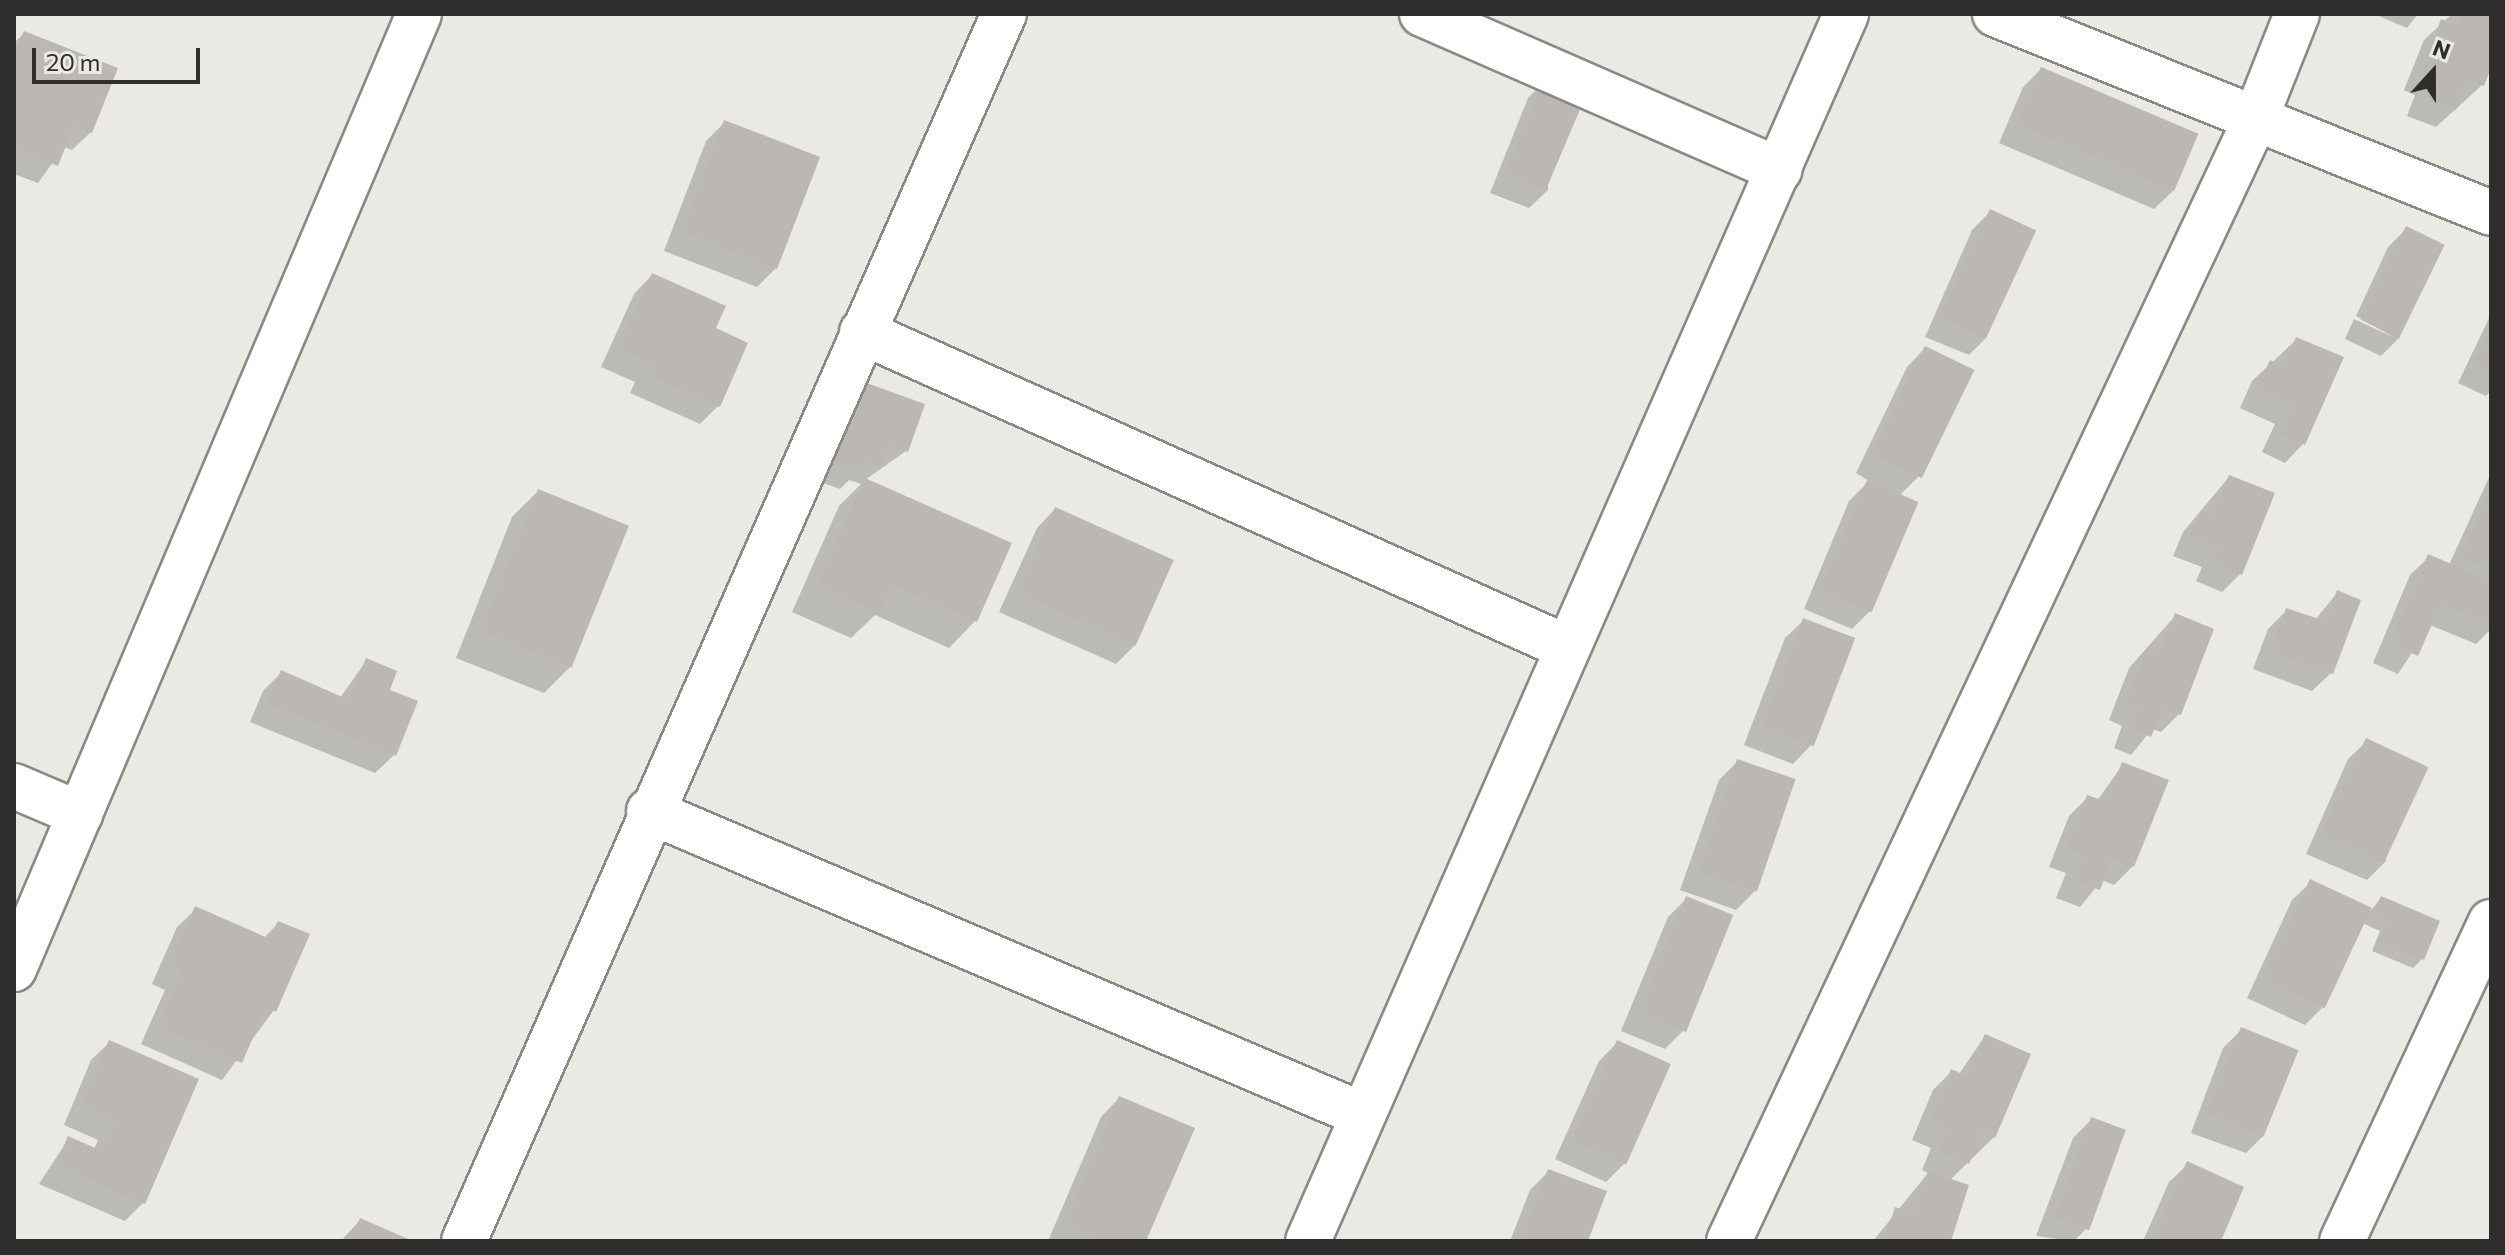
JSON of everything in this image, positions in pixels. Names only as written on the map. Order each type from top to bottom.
[{"type":"street","points":[[14,969],[419,14]]},
{"type":"street","points":[[464,1241],[649,811],[1004,14]]},
{"type":"street","points":[[1422,14],[1779,170]]},
{"type":"street","points":[[1308,1241],[1846,14]]},
{"type":"street","points":[[1995,14],[2491,213]]},
{"type":"street","points":[[1729,1241],[2255,120],[2297,14]]},
{"type":"street","points":[[862,332],[1568,648]]},
{"type":"street","points":[[14,786],[80,814]]},
{"type":"street","points":[[649,811],[1363,1115]]},
{"type":"street","points":[[2342,1241],[2491,922]]},
{"type":"building","points":[[2461,14],[2491,14],[2491,68],[2484,86],[2468,79],[2456,110],[2424,98],[2432,76],[2421,72],[2441,19],[2457,25]]},
{"type":"building","points":[[24,31],[118,68],[92,133],[74,125],[58,166],[14,148],[14,56]]},
{"type":"building","points":[[2041,67],[2198,134],[2174,191],[2017,124]]},
{"type":"building","points":[[1546,77],[1587,94],[1545,191],[1505,174]]},
{"type":"building","points":[[724,120],[820,157],[777,269],[681,232]]},
{"type":"building","points":[[1990,209],[2036,231],[1986,338],[1940,317]]},
{"type":"building","points":[[2406,226],[2445,245],[2399,338],[2360,319]]},
{"type":"building","points":[[652,273],[726,306],[716,328],[748,343],[720,407],[647,374],[652,363],[618,348]]},
{"type":"building","points":[[2491,330],[2491,372],[2475,364]]},
{"type":"building","points":[[2296,337],[2344,357],[2305,445],[2279,434],[2292,406],[2257,389],[2270,360],[2283,367]]},
{"type":"building","points":[[1925,346],[1974,370],[1922,478],[1872,454]]},
{"type":"building","points":[[847,376],[925,404],[908,452],[889,445],[881,467],[864,460],[860,471],[818,456]]},
{"type":"building","points":[[2229,475],[2275,493],[2242,575],[2213,563],[2219,548],[2190,537],[2201,511],[2212,515]]},
{"type":"building","points":[[865,478],[1012,543],[977,622],[892,585],[879,613],[817,585]]},
{"type":"building","points":[[1867,480],[1919,502],[1872,612],[1820,590]]},
{"type":"building","points":[[2491,486],[2491,569],[2462,557]]},
{"type":"building","points":[[538,489],[629,526],[572,668],[481,631]]},
{"type":"building","points":[[1055,507],[1174,560],[1136,646],[1017,593]]},
{"type":"building","points":[[2428,554],[2491,581],[2491,625],[2441,604],[2418,656],[2390,644]]},
{"type":"building","points":[[2337,590],[2361,600],[2333,674],[2270,651],[2286,608],[2325,621]]},
{"type":"building","points":[[2175,613],[2214,629],[2181,715],[2163,708],[2151,737],[2131,729],[2140,707],[2126,702],[2147,647],[2160,652]]},
{"type":"building","points":[[1803,618],[1855,638],[1814,746],[1761,726]]},
{"type":"building","points":[[366,658],[397,671],[390,690],[418,701],[396,756],[267,703],[281,670],[349,700]]},
{"type":"building","points":[[2366,738],[2429,767],[2384,863],[2321,834]]},
{"type":"building","points":[[1737,759],[1796,779],[1757,892],[1698,872]]},
{"type":"building","points":[[2122,762],[2169,780],[2134,867],[2112,859],[2100,890],[2073,880],[2083,855],[2066,848],[2087,795],[2107,802]]},
{"type":"building","points":[[2310,879],[2372,908],[2325,1008],[2263,980]]},
{"type":"building","points":[[1686,896],[1733,915],[1686,1032],[1639,1013]]},
{"type":"building","points":[[2381,896],[2440,921],[2424,960],[2379,942],[2388,922],[2372,915]]},
{"type":"building","points":[[195,906],[270,939],[278,921],[310,934],[276,1012],[266,1007],[242,1063],[158,1026],[182,971],[169,965]]},
{"type":"building","points":[[2241,1027],[2298,1050],[2264,1136],[2206,1113]]},
{"type":"building","points":[[1985,1034],[2031,1054],[1995,1138],[1982,1132],[1969,1164],[1939,1151],[1948,1129],[1929,1122],[1951,1069],[1967,1076]]},
{"type":"building","points":[[109,1040],[199,1079],[145,1204],[56,1165],[68,1136],[102,1151],[115,1121],[81,1106]]},
{"type":"building","points":[[1617,1040],[1671,1064],[1626,1164],[1572,1140]]},
{"type":"building","points":[[1119,1096],[1195,1128],[1146,1241],[1102,1241],[1064,1225]]},
{"type":"building","points":[[2091,1117],[2126,1130],[2089,1230],[2054,1218]]},
{"type":"building","points":[[2187,1161],[2244,1187],[2221,1241],[2152,1241]]},
{"type":"building","points":[[1548,1169],[1607,1191],[1588,1241],[1520,1241]]},
{"type":"building","points":[[1928,1171],[1969,1185],[1951,1241],[1884,1241],[1895,1207],[1914,1213]]},
{"type":"building","points":[[360,1218],[413,1241],[350,1241]]}]
